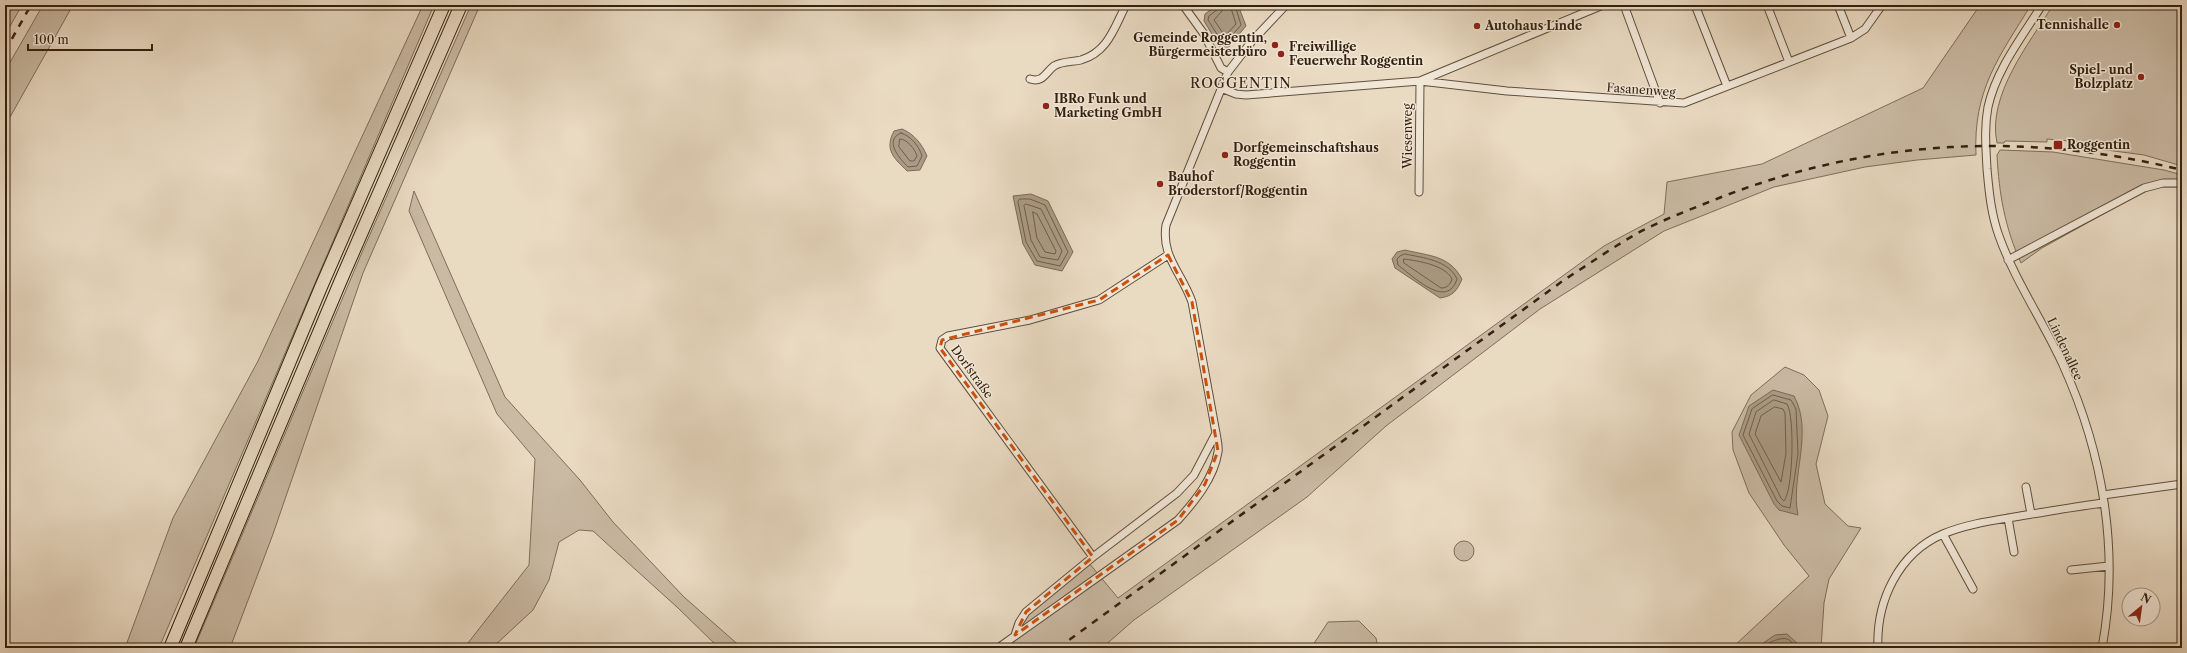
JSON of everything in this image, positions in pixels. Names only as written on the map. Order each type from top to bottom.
[{"type":"highway","points":[[170,648],[321,287],[444,5]]},
{"type":"highway","points":[[186,648],[341,280],[462,5]]},
{"type":"street","points":[[1030,79],[1037,81],[1042,79],[1054,66],[1088,58],[1098,53],[1107,43],[1126,5]]},
{"type":"street","points":[[1183,5],[1204,34],[1221,68],[1228,72]]},
{"type":"street","points":[[998,648],[1178,520],[1196,499],[1213,468],[1218,451],[1216,433],[1192,302],[1187,287],[1168,255],[1165,241],[1166,225],[1228,72],[1252,41],[1286,5]]},
{"type":"street","points":[[1221,88],[1236,94],[1246,95],[1420,81],[1603,5]]},
{"type":"street","points":[[1624,5],[1660,102]]},
{"type":"street","points":[[1696,5],[1727,86]]},
{"type":"street","points":[[1767,5],[1789,62]]},
{"type":"street","points":[[1838,5],[1850,38]]},
{"type":"street","name":"Fasanenweg","points":[[1420,81],[1507,91],[1684,103],[1850,38],[1865,29],[1882,5]]},
{"type":"street","name":"Lindenallee","points":[[2042,5],[1999,75],[1992,92],[1988,108],[1986,146],[1992,210],[1998,235],[2008,260],[2063,365],[2086,425],[2096,462],[2104,499],[2108,566],[2108,598],[2102,648]]},
{"type":"street","name":"Wiesenweg","points":[[1419,192],[1420,81]]},
{"type":"street","points":[[2008,260],[2144,188],[2163,183],[2182,183]]},
{"type":"street","name":"Dorfstraße","points":[[1093,557],[945,354],[940,344],[942,340],[948,336],[1030,320],[1099,300],[1168,255]]},
{"type":"street","points":[[1015,635],[1018,623],[1026,612],[1093,557],[1177,493],[1194,475],[1216,433]]},
{"type":"street","points":[[1878,648],[1878,623],[1882,606],[1889,588],[1904,564],[1923,545],[1943,534],[1972,525],[2182,484]]},
{"type":"street","points":[[2026,487],[2031,514]]},
{"type":"street","points":[[2008,518],[2014,552]]},
{"type":"street","points":[[1943,534],[1973,589]]},
{"type":"street","points":[[2071,570],[2108,566]]},
{"type":"highlighted area","points":[[1168,255],[1192,302],[1218,451],[1205,484],[1178,520],[1015,635],[1026,612],[1093,557],[940,348],[942,340],[1099,300]]},
{"type":"shaded area","points":[[5,5],[22,5],[5,35]]},
{"type":"shaded area","points":[[43,5],[73,5],[5,126],[5,71]]},
{"type":"shaded area","points":[[423,5],[434,5],[159,648],[125,648],[173,518],[258,361]]},
{"type":"shaded area","points":[[471,5],[480,5],[363,273],[273,534],[230,648],[194,648],[363,250]]},
{"type":"shaded area","points":[[1980,5],[2031,5],[2008,41],[1990,75],[1979,111],[1976,132],[1976,155],[1917,160],[1865,167],[1774,187],[1664,231],[1540,309],[1386,426],[1307,497],[1134,620],[1102,648],[1005,648],[1025,630],[1021,622],[1026,614],[1089,563],[1118,598],[1604,246],[1664,214],[1667,182],[1762,164],[1923,88]]},
{"type":"shaded area","points":[[2053,5],[2182,5],[2182,166],[2144,155],[2069,145],[2069,141],[2047,139],[2047,142],[2005,141],[2004,143],[1997,143],[1996,125],[1998,107],[2004,89],[2022,53]]},
{"type":"shaded area","points":[[2000,150],[2053,152],[2164,170],[2182,175],[2182,187],[2159,187],[2141,193],[2042,248],[2021,263],[2015,250],[2007,224],[2001,197],[1997,155]]},
{"type":"shaded area","points":[[414,191],[505,397],[580,480],[613,522],[684,597],[742,648],[719,648],[678,608],[593,531],[579,530],[559,542],[549,580],[533,610],[492,648],[464,648],[529,565],[535,459],[497,414],[409,211]]},
{"type":"shaded area","points":[[1785,367],[1804,375],[1819,390],[1828,416],[1816,464],[1825,504],[1848,526],[1861,528],[1829,579],[1824,603],[1821,648],[1732,648],[1809,576],[1784,545],[1749,493],[1733,450],[1732,432],[1751,395]]},
{"type":"shaded area","points":[[1460,541],[1468,541],[1474,547],[1474,555],[1468,561],[1460,561],[1454,555],[1454,547]]},
{"type":"shaded area","points":[[1359,621],[1376,638],[1378,648],[1311,648],[1328,622]]},
{"type":"water","points":[[1217,5],[1238,5],[1246,26],[1227,49],[1221,49],[1204,21],[1205,14]]},
{"type":"water","points":[[902,129],[917,140],[923,147],[927,156],[920,170],[907,171],[898,162],[890,149],[891,138],[894,131]]},
{"type":"water","points":[[1031,194],[1048,201],[1073,252],[1062,271],[1035,265],[1023,244],[1013,196]]},
{"type":"water","points":[[1405,250],[1430,255],[1451,265],[1462,279],[1456,290],[1448,296],[1440,298],[1395,268],[1392,259],[1397,252]]},
{"type":"water","points":[[1773,390],[1794,396],[1800,410],[1802,440],[1796,500],[1798,515],[1779,510],[1774,504],[1739,435],[1749,406]]},
{"type":"water","points":[[1787,634],[1798,644],[1798,648],[1756,648],[1775,635]]},
{"type":"railway","points":[[5,51],[31,5]]},
{"type":"railway","points":[[1058,648],[1564,280],[1629,238],[1668,219],[1719,198],[1776,178],[1833,163],[1890,153],[1948,147],[2006,146],[2065,150],[2123,158],[2182,170]]},
{"type":"place","name":"Tennishalle","points":[[2117,25]]},
{"type":"place","name":"Autohaus Linde","points":[[1477,26]]},
{"type":"place","name":"Gemeinde Roggentin, Bürgermeisterbüro","points":[[1275,45]]},
{"type":"place","name":"Freiwillige Feuerwehr Roggentin","points":[[1281,54]]},
{"type":"place","name":"Spiel- und Bolzplatz","points":[[2141,77]]},
{"type":"place","name":"IBRo Funk und Marketing GmbH","points":[[1046,106]]},
{"type":"place","name":"Roggentin","points":[[2058,145]]},
{"type":"place","name":"Dorfgemeinschaftshaus Roggentin","points":[[1225,155]]},
{"type":"place","name":"Bauhof Broderstorf/Roggentin","points":[[1160,184]]},
{"type":"district","name":"ROGGENTIN","points":[[1241,83]]}]
